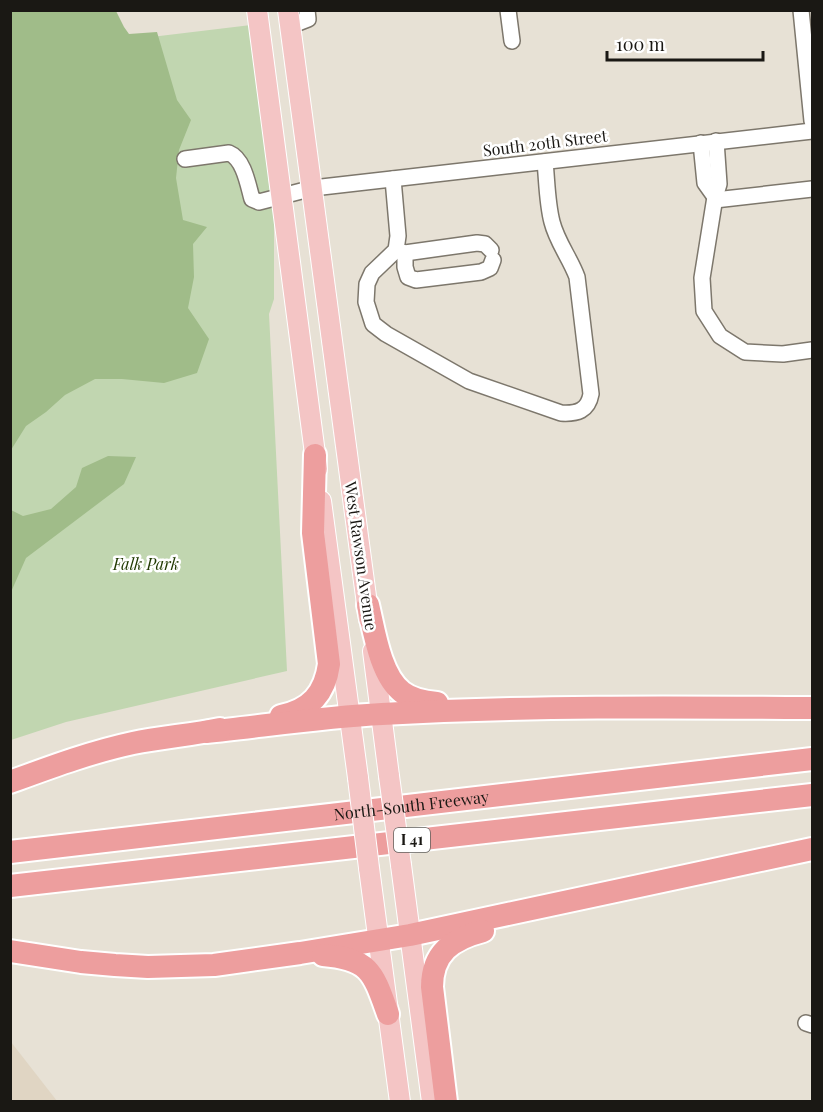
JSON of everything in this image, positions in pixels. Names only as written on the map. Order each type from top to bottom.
[{"type":"highway","points":[[206,732],[294,713],[311,703],[326,681],[329,664],[313,533],[315,455]]},
{"type":"highway","points":[[368,605],[381,657],[393,683],[400,691],[422,701],[504,709]]},
{"type":"highway","points":[[10,782],[112,748],[154,739],[350,716],[504,709],[813,708]]},
{"type":"highway","name":"North-South Freeway","points":[[10,852],[813,759]]},
{"type":"highway","name":"North-South Freeway","points":[[10,886],[813,795]]},
{"type":"highway","points":[[10,951],[81,962],[148,967],[214,965],[410,935],[813,849]]},
{"type":"highway","points":[[446,1101],[432,987],[432,974],[441,954],[465,936],[545,914],[582,899]]},
{"type":"highway","points":[[300,953],[346,958],[363,965],[370,971],[377,983],[388,1014]]},
{"type":"main road","name":"West Rawson Avenue","points":[[257,10],[400,1101]]},
{"type":"main road","name":"West Rawson Avenue","points":[[289,18],[432,1101]]},
{"type":"street","points":[[289,18],[308,19],[307,10]]},
{"type":"street","points":[[508,10],[512,41]]},
{"type":"street","points":[[806,19],[813,121]]},
{"type":"street","name":"South 20th Street","points":[[185,159],[229,153],[234,155],[252,199],[259,202],[313,188],[813,131]]},
{"type":"street","points":[[709,142],[719,184],[702,278],[704,311],[720,336],[745,352],[783,354],[813,350]]},
{"type":"street","points":[[393,179],[400,251],[408,277],[416,280],[481,272],[490,268],[492,255],[485,244],[477,243],[400,251],[372,273],[367,284],[366,302],[374,324],[386,334],[469,381],[561,413],[573,414],[583,410],[590,402],[591,394],[577,277],[552,223],[545,162]]},
{"type":"street","points":[[715,198],[813,189]]},
{"type":"shaded area","points":[[11,1042],[57,1101],[11,1101]]},
{"type":"green space","points":[[11,11],[116,11],[129,34],[157,32],[177,100],[191,120],[179,150],[176,178],[183,220],[207,227],[193,244],[194,277],[188,308],[209,339],[197,373],[164,383],[95,379],[65,395],[26,426],[11,450]]},
{"type":"green space","name":"Falk Park","points":[[251,25],[274,219],[274,299],[269,314],[287,671],[66,722],[11,740],[10,54]]},
{"type":"green space","points":[[108,456],[136,457],[124,484],[26,558],[11,592],[11,510],[23,516],[51,509],[76,487],[82,468]]}]
